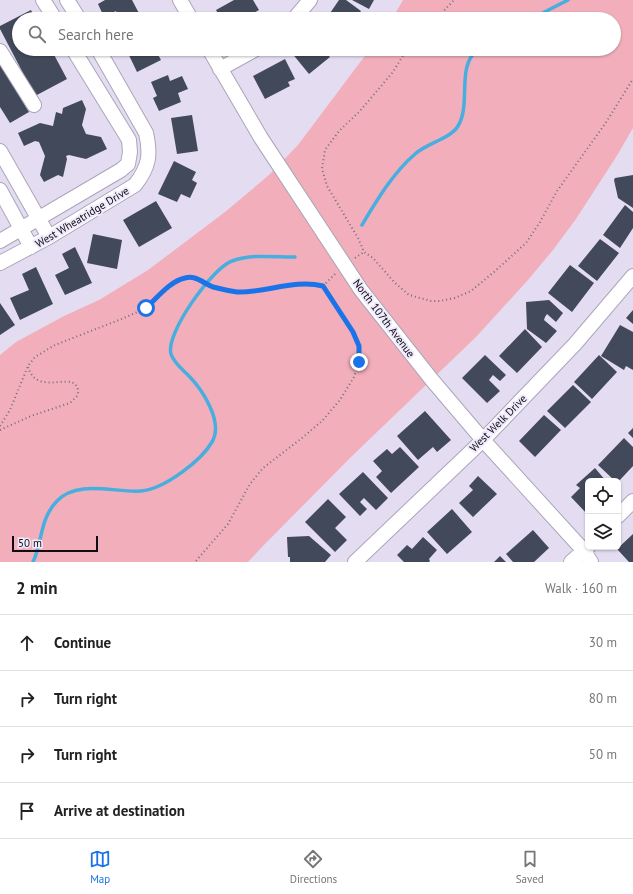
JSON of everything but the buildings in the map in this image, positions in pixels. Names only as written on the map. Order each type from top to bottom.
[{"type":"street","points":[[43,0],[51,12]]},
{"type":"street","points":[[68,0],[75,12]]},
{"type":"street","points":[[180,0],[187,12]]},
{"type":"street","points":[[300,12],[310,0]]},
{"type":"street","points":[[0,51],[34,105]]},
{"type":"street","points":[[77,56],[129,140],[130,152],[148,161]]},
{"type":"street","points":[[83,65],[95,56]]},
{"type":"street","name":"West Wheatridge Drive","points":[[0,263],[49,237],[135,185],[143,174],[148,161],[149,147],[146,133],[102,56]]},
{"type":"street","name":"North 107th Avenue","points":[[213,56],[261,138],[362,290],[432,380],[483,440],[588,553]]},
{"type":"street","points":[[220,69],[243,56]]},
{"type":"street","points":[[0,151],[49,237]]},
{"type":"street","name":"West Wheatridge Drive","points":[[0,241],[120,170],[128,164],[130,152]]},
{"type":"street","points":[[0,190],[31,247]]},
{"type":"street","name":"West Welk Drive","points":[[355,562],[483,440],[575,344],[633,276]]},
{"type":"street","points":[[620,514],[633,500]]},
{"type":"street","points":[[571,562],[588,553]]},
{"type":"path","points":[[443,12],[454,0]]},
{"type":"path","points":[[403,56],[393,72],[360,111],[339,131],[325,150],[322,169],[327,186],[358,238],[364,252],[373,258],[394,282],[409,295],[431,301],[455,298],[471,291],[526,243],[536,230],[557,191],[605,124],[633,78]]},
{"type":"path","points":[[0,426],[13,405],[28,366],[35,357],[47,349],[146,308],[177,280],[194,277],[228,291],[243,292],[287,285],[323,286],[353,332],[359,346],[359,362],[354,377],[340,400],[322,421],[263,468],[250,484],[228,524],[196,562]]},
{"type":"path","points":[[0,430],[31,416],[70,403],[78,395],[78,390],[74,383],[70,381],[49,383],[38,381],[30,374],[28,366]]},
{"type":"shaded area","points":[[403,0],[633,0],[633,128],[576,219],[528,280],[476,337],[351,457],[248,562],[0,562],[0,355],[16,342],[64,316],[99,300],[148,270],[225,212],[269,175],[298,145],[365,56],[621,56],[621,12],[396,12]]},
{"type":"waterway","points":[[545,12],[568,0]]},
{"type":"waterway","points":[[362,225],[386,187],[407,161],[420,150],[450,134],[458,126],[464,107],[466,74],[472,56]]},
{"type":"waterway","points":[[33,562],[47,516],[51,508],[65,494],[75,490],[97,488],[131,491],[150,489],[171,480],[181,473],[207,449],[215,434],[213,416],[210,406],[194,381],[172,357],[171,345],[175,332],[182,318],[202,288],[223,266],[232,261],[247,257],[295,257]]},
{"type":"route","points":[[146,308],[177,280],[189,277],[194,277],[221,289],[236,292],[252,292],[287,285],[323,286],[353,332],[359,346],[359,362]]}]
